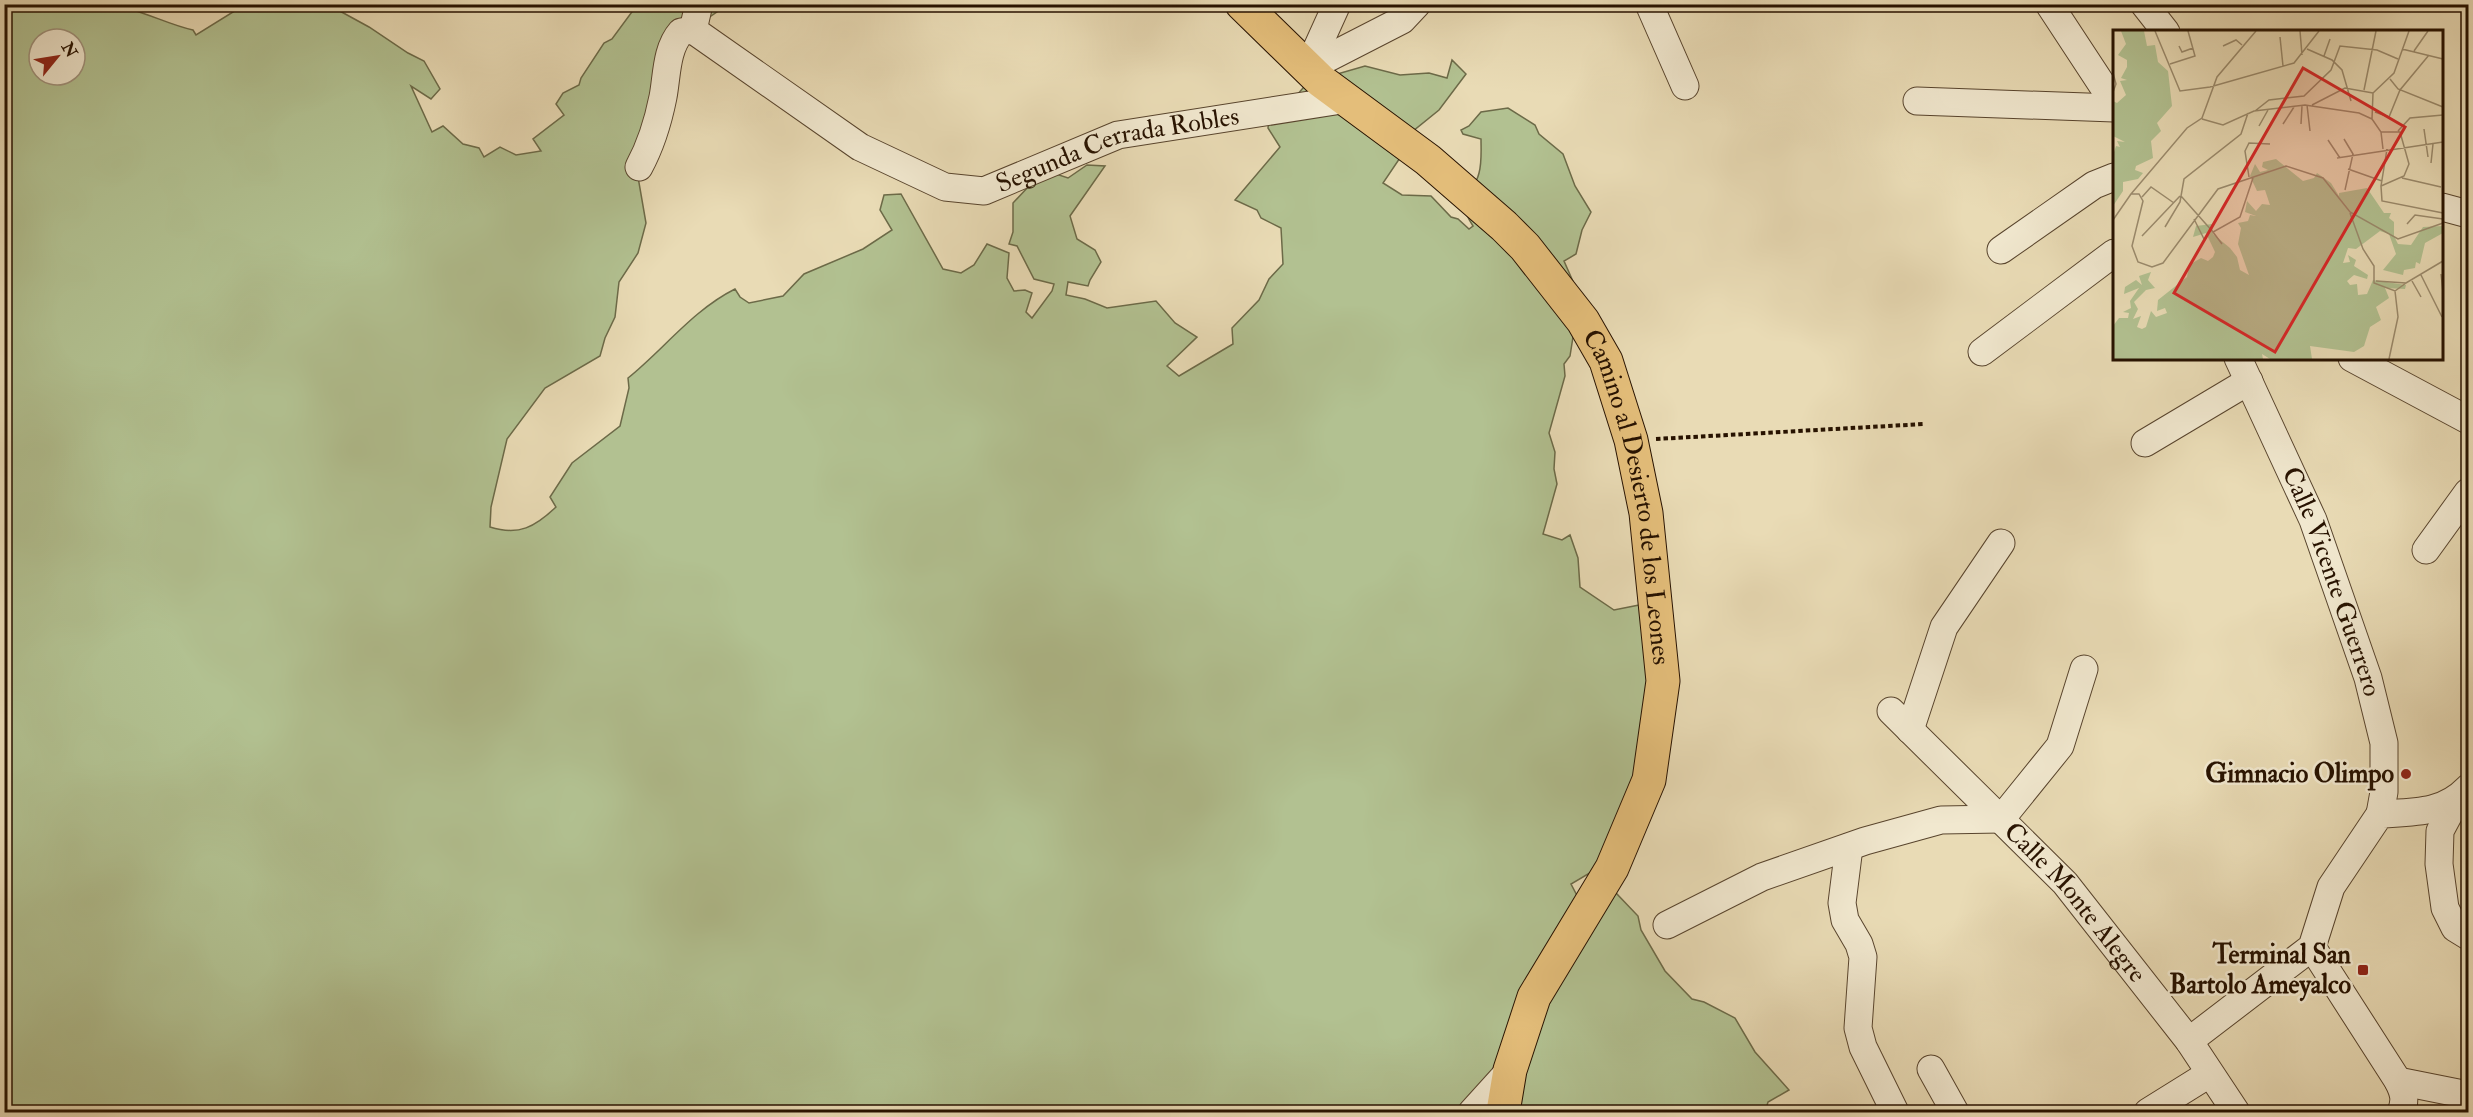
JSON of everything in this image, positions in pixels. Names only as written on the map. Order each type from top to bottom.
[{"type":"main road","name":"Camino al Desierto de los Leones","points":[[1242,4],[1311,71],[1428,160],[1525,247],[1583,321],[1606,361],[1631,440],[1646,513],[1663,681],[1649,780],[1612,868],[1534,997],[1510,1070],[1503,1113]]},
{"type":"street","points":[[1311,71],[1337,4]]},
{"type":"street","points":[[1311,71],[1324,60],[1402,20],[1417,4]]},
{"type":"street","points":[[1649,4],[1685,86]]},
{"type":"street","points":[[2049,4],[2113,100]]},
{"type":"street","points":[[2144,4],[2164,30]]},
{"type":"street","points":[[645,156],[663,98],[673,40],[691,22]]},
{"type":"street","name":"Segunda Cerrada Robles","points":[[691,22],[860,147],[945,187],[984,191],[1118,135],[1348,99]]},
{"type":"street","points":[[1917,101],[2113,108]]},
{"type":"street","points":[[2001,250],[2094,185],[2113,178]]},
{"type":"street","points":[[2443,207],[2469,214]]},
{"type":"street","points":[[1982,352],[2113,254]]},
{"type":"street","points":[[2356,360],[2469,420]]},
{"type":"street","points":[[2145,443],[2244,370]]},
{"type":"street","name":"Calle Vicente Guerrero","points":[[2244,370],[2313,520],[2368,678],[2384,743],[2384,792],[2380,814]]},
{"type":"street","points":[[2426,550],[2469,492]]},
{"type":"street","points":[[1910,730],[1944,627],[2001,543]]},
{"type":"street","points":[[1667,925],[1762,876],[1849,847],[1941,820],[2001,819],[2060,746],[2084,669]]},
{"type":"street","name":"Calle Monte Alegre","points":[[1891,711],[2065,883],[2188,1041],[2236,1113]]},
{"type":"street","points":[[2188,1041],[2312,947],[2331,887],[2380,814],[2429,811],[2462,794]]},
{"type":"street","points":[[2462,794],[2440,831],[2439,864],[2445,908],[2455,928],[2469,936]]},
{"type":"street","points":[[1849,847],[1842,903],[1845,920],[1859,944],[1863,957],[1858,1028],[1863,1047],[1895,1113]]},
{"type":"street","points":[[2312,947],[2398,1081],[2405,1103],[2401,1113]]},
{"type":"street","points":[[1930,1069],[1954,1113]]},
{"type":"street","points":[[1472,1113],[1510,1070]]},
{"type":"street","points":[[2148,1113],[2209,1074]]},
{"type":"street","points":[[2398,1081],[2469,1095]]},
{"type":"path","points":[[1631,440],[1924,424]]},
{"type":"green space","points":[[327,4],[369,27],[424,61],[440,89],[431,99],[411,86],[432,132],[443,126],[463,144],[479,148],[484,157],[500,147],[516,155],[541,151],[533,139],[564,115],[556,104],[563,93],[579,85],[581,78],[604,43],[612,39],[637,5],[727,5],[672,43],[638,177],[646,223],[638,253],[619,282],[615,317],[600,356],[545,388],[507,439],[491,507],[490,527],[500,530],[526,528],[541,520],[556,507],[550,497],[572,463],[620,426],[629,388],[628,378],[692,319],[735,289],[740,297],[749,303],[783,296],[804,274],[863,249],[892,230],[880,210],[884,195],[901,194],[943,269],[961,273],[974,265],[987,244],[1009,253],[1007,278],[1014,291],[1025,290],[1032,293],[1026,312],[1032,318],[1052,291],[1054,284],[1034,279],[1017,246],[1009,244],[1013,232],[1013,203],[1044,170],[1068,178],[1087,165],[1105,166],[1070,216],[1077,239],[1095,250],[1101,262],[1088,286],[1068,282],[1066,295],[1085,299],[1107,308],[1156,301],[1175,323],[1197,337],[1167,366],[1179,376],[1233,344],[1232,328],[1259,300],[1269,279],[1283,264],[1281,228],[1261,218],[1257,210],[1235,200],[1280,147],[1268,128],[1270,109],[1297,95],[1315,74],[1327,77],[1365,66],[1400,75],[1429,73],[1447,78],[1452,60],[1466,74],[1439,110],[1407,136],[1404,152],[1383,183],[1402,195],[1431,196],[1451,217],[1458,219],[1469,229],[1473,226],[1464,207],[1464,201],[1479,173],[1481,139],[1463,134],[1461,130],[1469,126],[1481,112],[1508,108],[1535,125],[1539,134],[1563,154],[1575,186],[1591,212],[1582,230],[1576,254],[1564,261],[1583,304],[1576,318],[1570,356],[1564,364],[1565,376],[1549,433],[1555,452],[1554,469],[1557,484],[1543,534],[1562,540],[1570,535],[1578,558],[1580,587],[1614,610],[1639,605],[1662,591],[1672,607],[1656,625],[1665,701],[1605,864],[1571,884],[1582,905],[1615,892],[1638,916],[1641,930],[1665,971],[1692,999],[1704,1002],[1735,1018],[1755,1052],[1789,1090],[1768,1102],[1765,1112],[5,1112],[5,5],[119,6],[193,30],[196,35],[241,7]]},
{"type":"place","name":"Gimnacio Olimpo","points":[[2406,774]]},
{"type":"place","name":"Terminal San Bartolo Ameyalco","points":[[2363,970]]}]
